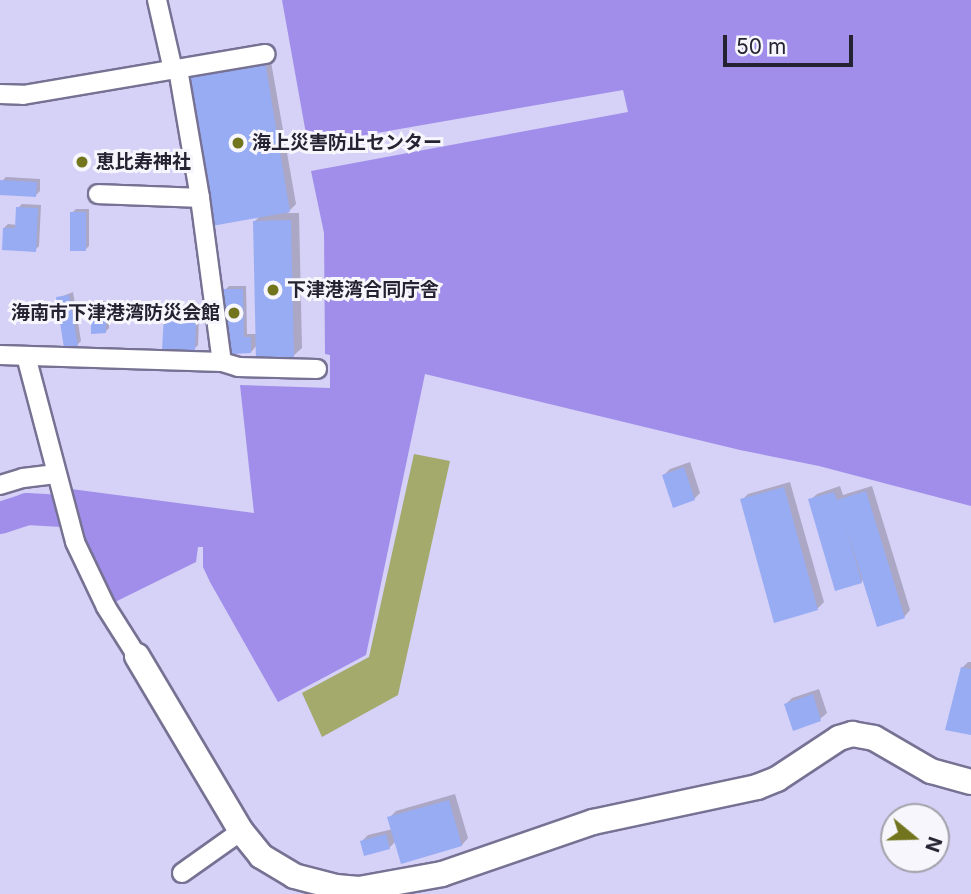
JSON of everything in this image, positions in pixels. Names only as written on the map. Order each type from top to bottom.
[{"type":"street","points":[[157,0],[175,69],[200,198],[222,362]]},
{"type":"street","points":[[0,94],[23,95],[266,54]]},
{"type":"street","points":[[98,194],[200,198]]},
{"type":"street","points":[[0,355],[222,362],[237,368],[317,369]]},
{"type":"street","points":[[26,356],[75,542],[106,607],[241,831],[261,856],[285,871],[314,883],[359,888],[442,874],[593,822],[757,787],[777,779],[839,738],[852,734],[874,738],[931,771],[971,782]]},
{"type":"street","points":[[0,485],[57,480]]},
{"type":"street","points":[[182,873],[241,831]]},
{"type":"green space","points":[[414,454],[450,461],[398,695],[322,737],[302,693],[369,657]]},
{"type":"shaded area","points":[[282,0],[971,0],[971,506],[819,466],[740,450],[425,374],[366,655],[278,702],[210,582],[203,567],[203,547],[198,547],[196,562],[113,603],[85,543],[71,489],[254,513],[240,385],[330,388],[330,355],[325,354],[324,233],[311,171],[628,112],[623,90],[308,145]]},
{"type":"building","name":"海上災害防止センター","points":[[265,61],[290,212],[212,226],[187,74]]},
{"type":"building","points":[[0,180],[37,182],[36,197],[0,195]]},
{"type":"building","points":[[16,207],[38,208],[36,252],[2,250],[3,228],[15,228]]},
{"type":"building","points":[[70,212],[86,212],[86,251],[70,251]]},
{"type":"building","name":"下津港湾合同庁舎","points":[[291,220],[294,358],[256,359],[253,221]]},
{"type":"building","name":"海南市下津港湾防災会館","points":[[224,289],[243,289],[244,337],[251,337],[251,353],[233,354],[225,344]]},
{"type":"building","points":[[69,295],[78,346],[64,348],[56,297]]},
{"type":"building","points":[[91,304],[105,304],[106,333],[91,334]]},
{"type":"building","points":[[164,316],[196,317],[195,351],[162,350]]},
{"type":"building","points":[[684,467],[695,500],[673,508],[662,475]]},
{"type":"building","points":[[784,487],[818,610],[774,623],[740,499]]},
{"type":"building","points":[[866,491],[905,618],[877,627],[845,523],[862,583],[835,591],[808,499],[834,492],[837,500]]},
{"type":"building","points":[[961,667],[971,669],[971,735],[945,730]]},
{"type":"building","points":[[813,694],[821,721],[793,731],[784,704]]},
{"type":"building","points":[[449,800],[462,846],[401,864],[387,817]]},
{"type":"building","points":[[386,834],[390,849],[364,856],[360,841]]},
{"type":"waterway","points":[[0,518],[27,509],[98,513]]},
{"type":"place","name":"海上災害防止センター","points":[[238,143]]},
{"type":"place","name":"恵比寿神社","points":[[82,162]]},
{"type":"place","name":"下津港湾合同庁舎","points":[[273,290]]},
{"type":"place","name":"海南市下津港湾防災会館","points":[[234,313]]}]
